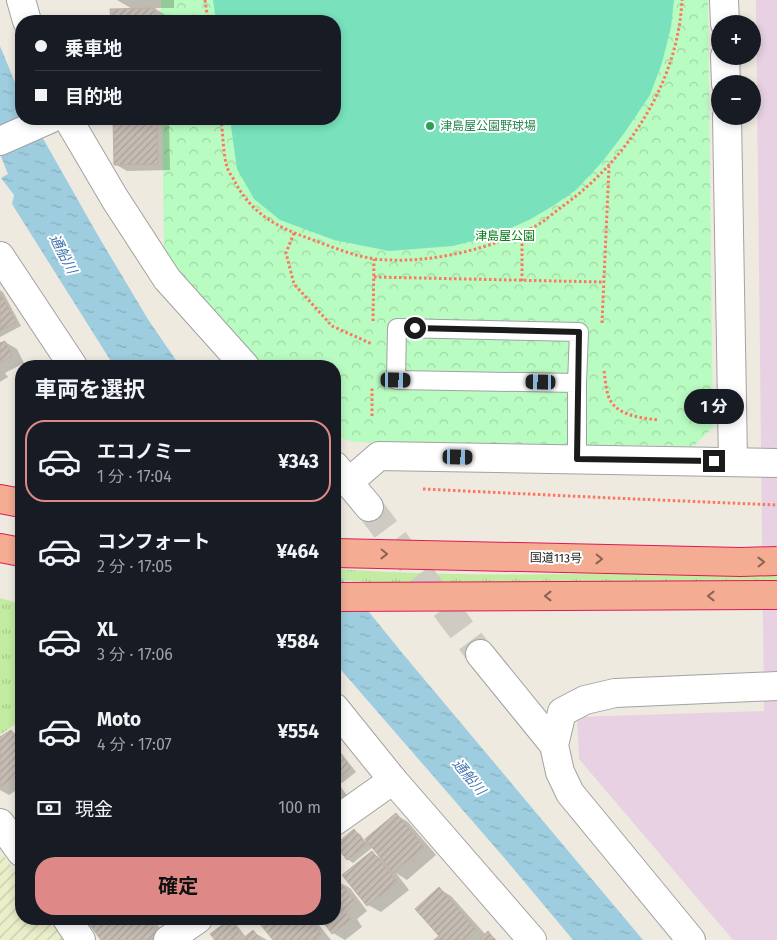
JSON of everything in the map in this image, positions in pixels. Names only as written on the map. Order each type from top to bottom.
[{"type":"highway","points":[[0,499],[15,502]]},
{"type":"highway","points":[[0,548],[15,551]]},
{"type":"highway","name":"国道113号","points":[[341,553],[741,562],[777,561]]},
{"type":"highway","points":[[341,597],[777,596]]},
{"type":"street","points":[[21,0],[25,15]]},
{"type":"street","points":[[724,0],[725,15]]},
{"type":"street","points":[[0,141],[36,125]]},
{"type":"street","points":[[72,125],[115,199],[166,279],[240,360]]},
{"type":"street","points":[[727,125],[734,461]]},
{"type":"street","points":[[0,257],[69,360]]},
{"type":"street","points":[[369,508],[342,474],[379,456],[777,463]]},
{"type":"street","points":[[480,654],[554,745]]},
{"type":"street","points":[[691,940],[570,792],[560,772],[554,745],[562,712],[586,700],[615,693],[777,686]]},
{"type":"street","points":[[341,715],[393,780],[532,940]]},
{"type":"street","points":[[341,817],[393,780]]},
{"type":"street","points":[[71,925],[81,940]]},
{"type":"street","points":[[168,940],[189,925]]},
{"type":"lane","points":[[577,459],[579,332],[397,328],[396,380],[578,383]]},
{"type":"path","points":[[205,0],[207,15]]},
{"type":"path","points":[[222,125],[227,168],[244,198],[266,220],[294,233],[350,253],[374,259],[391,261],[442,257],[482,248],[534,228],[575,198],[609,166],[623,149],[651,106],[665,77],[675,46],[682,0]]},
{"type":"path","points":[[602,325],[609,166]]},
{"type":"path","points":[[522,232],[522,281]]},
{"type":"path","points":[[294,233],[286,253],[294,284],[332,326],[372,344]]},
{"type":"path","points":[[374,278],[603,282]]},
{"type":"path","points":[[602,364],[608,398],[620,410],[637,418],[659,420]]},
{"type":"path","points":[[422,489],[777,504]]},
{"type":"shaded area","points":[[756,0],[777,0],[777,940],[733,940],[579,759],[577,717],[764,711],[757,125],[761,125],[761,75],[757,75],[757,65],[761,65],[761,15],[756,15]]},
{"type":"green space","name":"津島屋公園","points":[[161,0],[708,0],[713,427],[694,446],[354,442],[341,438],[341,360],[252,360],[197,302],[164,257],[162,125],[341,125],[341,15],[161,15]]},
{"type":"green space","name":"津島屋公園野球場","points":[[213,0],[674,0],[671,27],[662,63],[650,95],[603,161],[576,190],[529,220],[502,232],[453,246],[389,251],[334,240],[280,220],[254,199],[237,169],[231,125],[341,125],[341,15],[215,15]]},
{"type":"green space","points":[[341,569],[501,575],[777,570],[777,580],[422,585],[341,580]]},
{"type":"green space","points":[[0,598],[15,602],[15,724],[0,735]]},
{"type":"green space","points":[[0,850],[15,871],[15,925],[53,925],[64,940],[0,940]]},
{"type":"water","name":"通船川","points":[[0,46],[15,82],[15,125],[28,125],[41,135],[149,321],[176,360],[110,360],[12,204],[14,195],[1,178],[8,174],[0,154]]},
{"type":"water","name":"通船川","points":[[341,577],[643,940],[573,940],[341,670]]},
{"type":"building","points":[[155,8],[155,15],[110,15],[110,9]]},
{"type":"building","points":[[113,125],[157,125],[158,164],[114,165]]},
{"type":"building","points":[[0,293],[16,322],[0,331]]},
{"type":"building","points":[[5,341],[12,356],[0,362],[0,343]]},
{"type":"building","points":[[11,730],[15,736],[15,776],[0,787],[0,737]]},
{"type":"building","points":[[341,755],[351,768],[341,776]]},
{"type":"building","points":[[396,813],[424,847],[393,873],[365,839]]},
{"type":"building","points":[[354,829],[366,845],[347,860],[341,852],[341,840]]},
{"type":"building","points":[[372,851],[397,882],[367,906],[342,875]]},
{"type":"building","points":[[341,884],[356,903],[345,912],[351,919],[332,934],[325,925],[341,925]]},
{"type":"building","points":[[439,887],[477,931],[467,940],[434,940],[439,936],[415,909]]},
{"type":"building","points":[[90,925],[151,925],[158,934],[150,940],[101,940]]},
{"type":"building","points":[[222,925],[234,925],[242,935],[235,940],[215,940],[210,934]]},
{"type":"building","points":[[261,925],[314,925],[321,934],[314,940],[273,940]]},
{"type":"building","points":[[253,930],[261,940],[241,940]]},
{"type":"building","points":[[488,931],[495,940],[479,940]]},
{"type":"tunnel","points":[[369,507],[480,654]]},
{"type":"place","name":"津島屋公園野球場","points":[[430,126]]},
{"type":"route","points":[[415,328],[579,332],[577,459],[714,461]]}]
